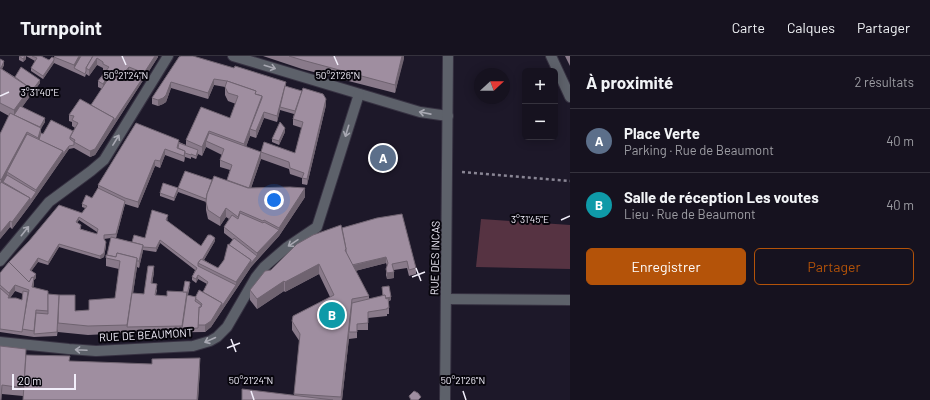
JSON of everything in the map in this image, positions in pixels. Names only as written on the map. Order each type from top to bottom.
[{"type":"street","points":[[0,261],[49,202],[104,160],[168,56]]},
{"type":"street","points":[[233,56],[420,112],[448,116]]},
{"type":"street","name":"RUE DES INCAS","points":[[445,400],[448,56]]},
{"type":"street","points":[[551,56],[570,97]]},
{"type":"street","name":"RUE DE BEAUMONT","points":[[0,342],[96,351],[193,346],[210,341],[217,337],[227,327],[256,277],[264,267],[286,248],[317,227],[359,94]]},
{"type":"street","points":[[446,299],[570,300]]},
{"type":"path","points":[[448,171],[570,181]]},
{"type":"shaded area","points":[[481,219],[570,225],[570,269],[476,267]]},
{"type":"building","points":[[32,56],[41,56],[49,60],[52,57],[54,58],[43,76],[31,68],[37,58]]},
{"type":"building","points":[[79,56],[74,65],[54,57]]},
{"type":"building","points":[[81,56],[93,56],[86,68],[85,74],[74,68]]},
{"type":"building","points":[[93,56],[155,56],[144,73],[129,67],[123,74],[115,75],[110,73],[103,84],[98,81],[109,67],[97,58],[89,70],[86,68]]},
{"type":"building","points":[[181,56],[193,56],[234,68],[235,66],[286,82],[277,116],[264,112],[256,131],[250,129],[262,96],[255,94],[256,91],[227,81],[214,79],[208,93],[171,82],[166,95],[163,98],[158,100],[152,98]]},
{"type":"building","points":[[289,56],[402,56],[395,85]]},
{"type":"building","points":[[0,59],[4,61],[1,68],[0,68]]},
{"type":"building","points":[[21,67],[40,80],[30,93],[30,88],[15,77]]},
{"type":"building","points":[[0,68],[30,88],[14,110],[0,103]]},
{"type":"building","points":[[129,70],[144,76],[114,121],[114,118],[91,105],[110,76],[115,78],[123,77]]},
{"type":"building","points":[[227,81],[256,91],[255,94],[262,96],[244,144],[209,131],[202,147],[186,140],[201,107],[230,118],[238,96],[228,93],[225,87]]},
{"type":"building","points":[[285,86],[302,91],[295,111],[280,107]]},
{"type":"building","points":[[303,88],[323,94],[326,99],[307,179],[302,178],[304,173],[290,168],[289,162],[261,152],[264,142],[295,153],[303,122],[293,119]]},
{"type":"building","points":[[80,99],[114,118],[95,149],[90,151],[74,142],[75,140],[70,137],[78,123],[72,120],[74,116],[69,115]]},
{"type":"building","points":[[20,106],[45,118],[40,127],[14,115]]},
{"type":"building","points":[[10,113],[41,128],[38,138],[27,132],[1,180],[0,134]]},
{"type":"building","points":[[51,120],[73,131],[70,139],[74,142],[74,145],[69,146],[63,154],[63,151],[39,140],[41,133],[43,134]]},
{"type":"building","points":[[280,122],[285,128],[279,141],[272,139]]},
{"type":"building","points":[[136,123],[179,140],[177,148],[185,151],[184,156],[165,149],[160,161],[155,160],[138,202],[125,198],[98,185]]},
{"type":"building","points":[[209,133],[261,152],[249,188],[227,180],[232,165],[220,160],[224,149],[206,141]]},
{"type":"building","points":[[27,134],[63,151],[36,190],[7,172]]},
{"type":"building","points":[[179,143],[198,150],[196,156],[185,153],[185,151],[178,148]]},
{"type":"building","points":[[185,171],[212,180],[206,199],[178,188]]},
{"type":"building","points":[[7,175],[36,192],[30,201],[30,198],[3,182]]},
{"type":"building","points":[[214,176],[248,188],[305,188],[279,228],[264,220],[263,221],[240,211],[238,217],[226,208],[220,218],[208,210],[206,202],[207,194]]},
{"type":"building","points":[[1,182],[30,198],[12,222],[10,221],[0,233],[0,184]]},
{"type":"building","points":[[163,183],[178,188],[174,198],[160,193]]},
{"type":"building","points":[[98,188],[125,201],[116,234],[104,235],[106,242],[104,253],[100,256],[59,244],[48,262],[38,258],[30,270],[36,274],[29,282],[9,262],[59,205],[82,213],[87,206],[82,204],[86,195],[92,198]],"holes":[[[79,217],[98,229],[97,234],[80,229],[81,225],[76,222]]]},
{"type":"building","points":[[152,210],[168,215],[166,220],[201,246],[208,235],[215,238],[202,260],[201,259],[198,263],[198,266],[236,285],[222,306],[222,303],[203,292],[208,282],[198,275],[196,279],[192,277],[197,268],[160,240],[156,248],[143,247],[143,245],[132,242],[134,235],[145,238]]},
{"type":"building","points":[[240,213],[263,223],[264,222],[279,230],[257,253],[224,227],[232,215],[238,219]]},
{"type":"building","points":[[402,214],[416,268],[409,270],[407,261],[392,264],[394,272],[387,273],[386,269],[388,263],[386,257],[352,265],[346,253],[342,228],[377,218]]},
{"type":"building","points":[[341,225],[345,250],[369,296],[352,299],[341,397],[294,394],[300,334],[292,321],[293,316],[334,295],[319,264],[285,282],[284,281],[257,299],[250,290],[265,271],[271,270],[297,244],[313,235]]},
{"type":"building","points":[[111,237],[143,245],[139,261],[137,261],[137,258],[117,253],[116,257],[107,255]]},
{"type":"building","points":[[234,238],[257,256],[251,263],[251,260],[229,245]]},
{"type":"building","points":[[228,244],[251,260],[236,282],[198,263],[201,259],[218,268],[224,260]]},
{"type":"building","points":[[117,253],[137,258],[127,325],[88,326],[58,323],[59,295],[75,295],[75,311],[89,310],[89,300],[115,298],[120,261],[106,258],[106,255],[116,257]]},
{"type":"building","points":[[9,262],[29,282],[32,277],[34,278],[32,287],[48,291],[48,311],[36,310],[34,331],[22,329],[29,290],[15,285],[9,293],[0,285],[0,273]]},
{"type":"building","points":[[148,266],[154,266],[151,283],[157,284],[155,295],[167,296],[167,291],[187,292],[182,326],[127,327],[132,293],[144,294]]},
{"type":"building","points":[[185,281],[190,282],[187,295],[187,292],[183,292]]},
{"type":"building","points":[[389,286],[391,297],[386,298],[385,295],[383,296],[382,287]]},
{"type":"building","points":[[0,288],[9,296],[8,298],[22,300],[23,291],[28,292],[22,332],[0,329]]},
{"type":"building","points":[[199,290],[222,303],[211,321],[205,325],[198,325],[199,307],[201,307],[202,304],[195,298]]},
{"type":"building","points":[[48,294],[59,295],[57,332],[34,334],[36,313],[48,314]]},
{"type":"building","points":[[187,295],[196,297],[195,301],[201,305],[201,307],[199,307],[198,328],[182,329]]},
{"type":"building","points":[[385,295],[386,299],[388,298],[389,308],[368,312],[368,323],[357,324],[357,332],[349,332],[352,303]]},
{"type":"building","points":[[0,346],[26,349],[24,388],[2,385],[1,400],[0,400]]},
{"type":"building","points":[[26,355],[70,356],[69,361],[152,364],[152,359],[200,358],[197,400],[23,400]]},
{"type":"building","points":[[242,389],[333,400],[242,400]]},
{"type":"building","points":[[414,391],[421,397],[418,400],[411,400],[409,396]]},
{"type":"place","name":"Place Verte","points":[[383,158]]},
{"type":"place","name":"Salle de réception Les voutes","points":[[332,315]]}]
